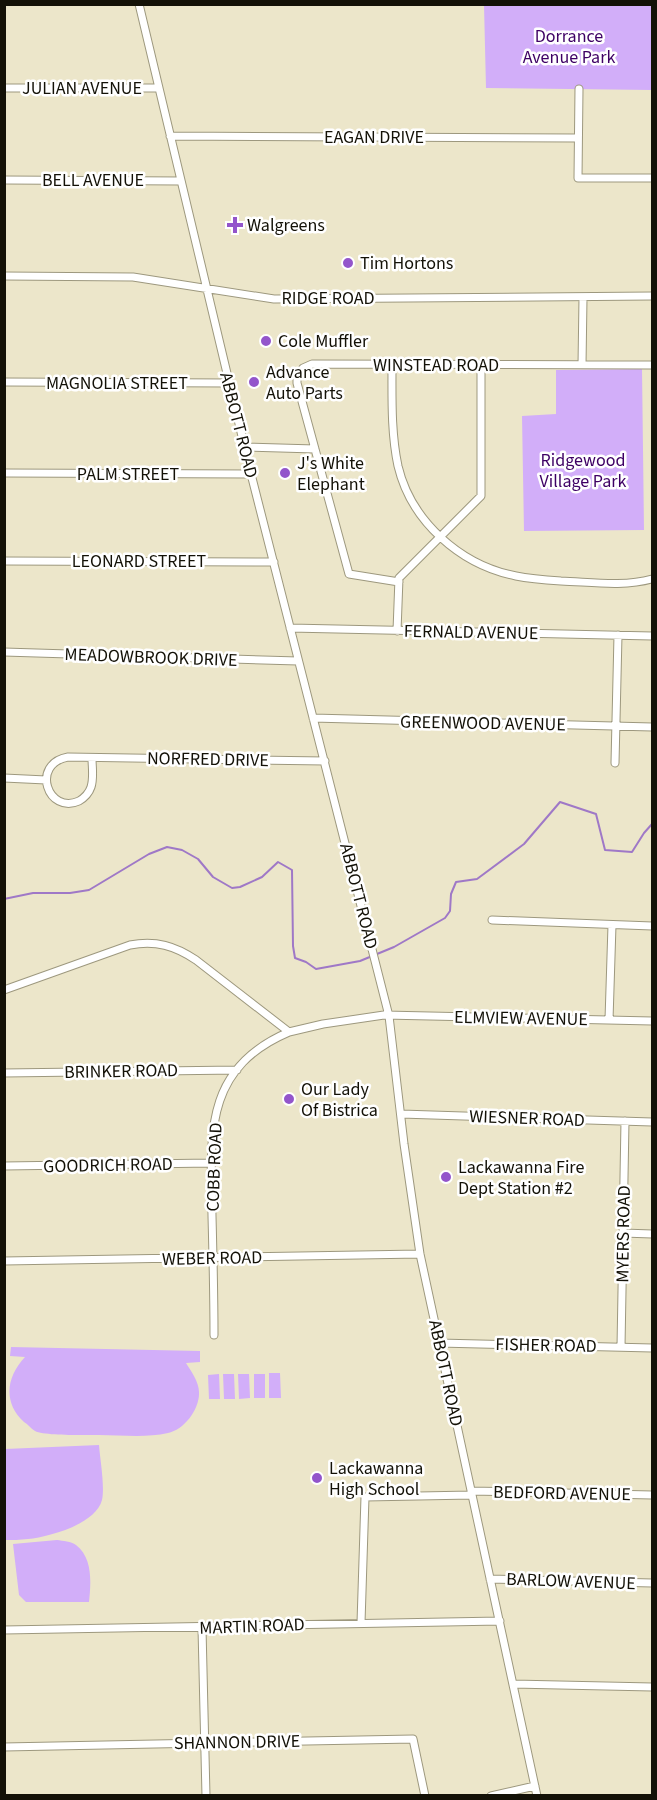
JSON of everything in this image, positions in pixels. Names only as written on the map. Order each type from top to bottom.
[{"type":"street","name":"ABBOTT ROAD","points":[[139,4],[244,447],[389,1016],[420,1254],[537,1796]]},
{"type":"street","name":"JULIAN AVENUE","points":[[4,88],[159,88]]},
{"type":"street","points":[[579,88],[578,178],[652,178]]},
{"type":"street","name":"EAGAN DRIVE","points":[[170,136],[578,138]]},
{"type":"street","name":"BELL AVENUE","points":[[4,180],[181,181]]},
{"type":"street","name":"RIDGE ROAD","points":[[4,276],[133,277],[274,299],[652,296]]},
{"type":"street","points":[[582,365],[583,297]]},
{"type":"street","name":"WINSTEAD ROAD","points":[[315,447],[297,384],[299,371],[307,365],[652,365]]},
{"type":"street","points":[[392,365],[392,426],[402,478],[416,507],[440,537],[458,552],[490,568],[515,576],[624,584],[652,579]]},
{"type":"street","points":[[397,631],[399,578],[481,496],[481,365]]},
{"type":"street","name":"MAGNOLIA STREET","points":[[4,382],[229,384]]},
{"type":"street","points":[[244,447],[315,447],[349,574],[399,582]]},
{"type":"street","name":"PALM STREET","points":[[4,473],[251,474]]},
{"type":"street","name":"LEONARD STREET","points":[[4,561],[274,562]]},
{"type":"street","name":"FERNALD AVENUE","points":[[290,628],[652,636]]},
{"type":"street","points":[[615,763],[618,635]]},
{"type":"street","name":"MEADOWBROOK DRIVE","points":[[4,652],[298,661]]},
{"type":"street","name":"GREENWOOD AVENUE","points":[[313,718],[652,726]]},
{"type":"street","name":"NORFRED DRIVE","points":[[46,780],[51,765],[62,758],[324,761]]},
{"type":"street","points":[[4,778],[46,780],[48,790],[58,801],[76,802],[84,798],[91,787],[92,758]]},
{"type":"street","points":[[492,920],[652,926]]},
{"type":"street","points":[[609,1020],[612,925]]},
{"type":"street","points":[[4,990],[130,945],[162,944],[180,950],[196,960],[288,1032]]},
{"type":"street","name":"ELMVIEW AVENUE","points":[[288,1032],[323,1024],[389,1016],[652,1021]]},
{"type":"street","name":"COBB ROAD","points":[[214,1335],[212,1132],[214,1118],[224,1090],[237,1070],[258,1049],[288,1032]]},
{"type":"street","name":"BRINKER ROAD","points":[[4,1073],[237,1070]]},
{"type":"street","name":"WIESNER ROAD","points":[[400,1114],[652,1122]]},
{"type":"street","name":"MYERS ROAD","points":[[621,1347],[625,1121]]},
{"type":"street","name":"GOODRICH ROAD","points":[[4,1166],[212,1164]]},
{"type":"street","points":[[622,1233],[652,1234]]},
{"type":"street","name":"WEBER ROAD","points":[[4,1261],[420,1254]]},
{"type":"street","name":"FISHER ROAD","points":[[439,1342],[652,1348]]},
{"type":"street","name":"BEDFORD AVENUE","points":[[361,1623],[365,1497],[472,1493],[652,1495]]},
{"type":"street","name":"BARLOW AVENUE","points":[[490,1579],[652,1583]]},
{"type":"street","name":"MARTIN ROAD","points":[[4,1630],[500,1621]]},
{"type":"street","points":[[202,1628],[206,1796]]},
{"type":"street","points":[[513,1684],[652,1687]]},
{"type":"street","name":"SHANNON DRIVE","points":[[4,1747],[413,1739],[425,1796]]},
{"type":"street","points":[[491,1796],[535,1786]]},
{"type":"green space","name":"Dorrance Avenue Park","points":[[484,5],[652,5],[652,90],[486,88]]},
{"type":"green space","name":"Ridgewood Village Park","points":[[642,369],[644,530],[524,531],[522,416],[556,414],[556,370]]},
{"type":"green space","points":[[11,1347],[200,1351],[200,1362],[186,1363],[198,1384],[199,1399],[194,1412],[180,1428],[160,1435],[40,1433],[24,1422],[13,1407],[10,1398],[11,1381],[25,1357],[10,1356]]},
{"type":"green space","points":[[269,1373],[280,1373],[281,1398],[269,1398]]},
{"type":"green space","points":[[219,1374],[220,1399],[209,1399],[208,1375]]},
{"type":"green space","points":[[223,1374],[234,1374],[235,1399],[224,1399]]},
{"type":"green space","points":[[238,1374],[249,1374],[250,1398],[239,1399]]},
{"type":"green space","points":[[254,1374],[265,1374],[265,1398],[254,1398]]},
{"type":"green space","points":[[99,1445],[103,1494],[98,1508],[91,1516],[59,1532],[37,1538],[5,1540],[5,1449]]},
{"type":"green space","points":[[67,1541],[82,1550],[90,1571],[89,1602],[26,1602],[19,1595],[13,1544]]},
{"type":"waterway","points":[[4,899],[33,893],[70,893],[89,890],[149,854],[167,847],[182,850],[198,859],[213,877],[232,888],[240,887],[262,877],[278,862],[292,870],[295,958],[316,969],[360,961],[394,947],[445,918],[450,911],[451,894],[456,882],[477,879],[524,844],[560,802],[596,814],[605,850],[632,852],[652,824]]},
{"type":"place","name":"Walgreens","points":[[235,225]]},
{"type":"place","name":"Tim Hortons","points":[[348,263]]},
{"type":"place","name":"Cole Muffler","points":[[266,341]]},
{"type":"place","name":"Advance Auto Parts","points":[[254,382]]},
{"type":"place","name":"J's White Elephant","points":[[285,473]]},
{"type":"place","name":"Our Lady Of Bistrica","points":[[289,1099]]},
{"type":"place","name":"Lackawanna Fire Dept Station #2","points":[[446,1177]]},
{"type":"place","name":"Lackawanna High School","points":[[317,1478]]}]
